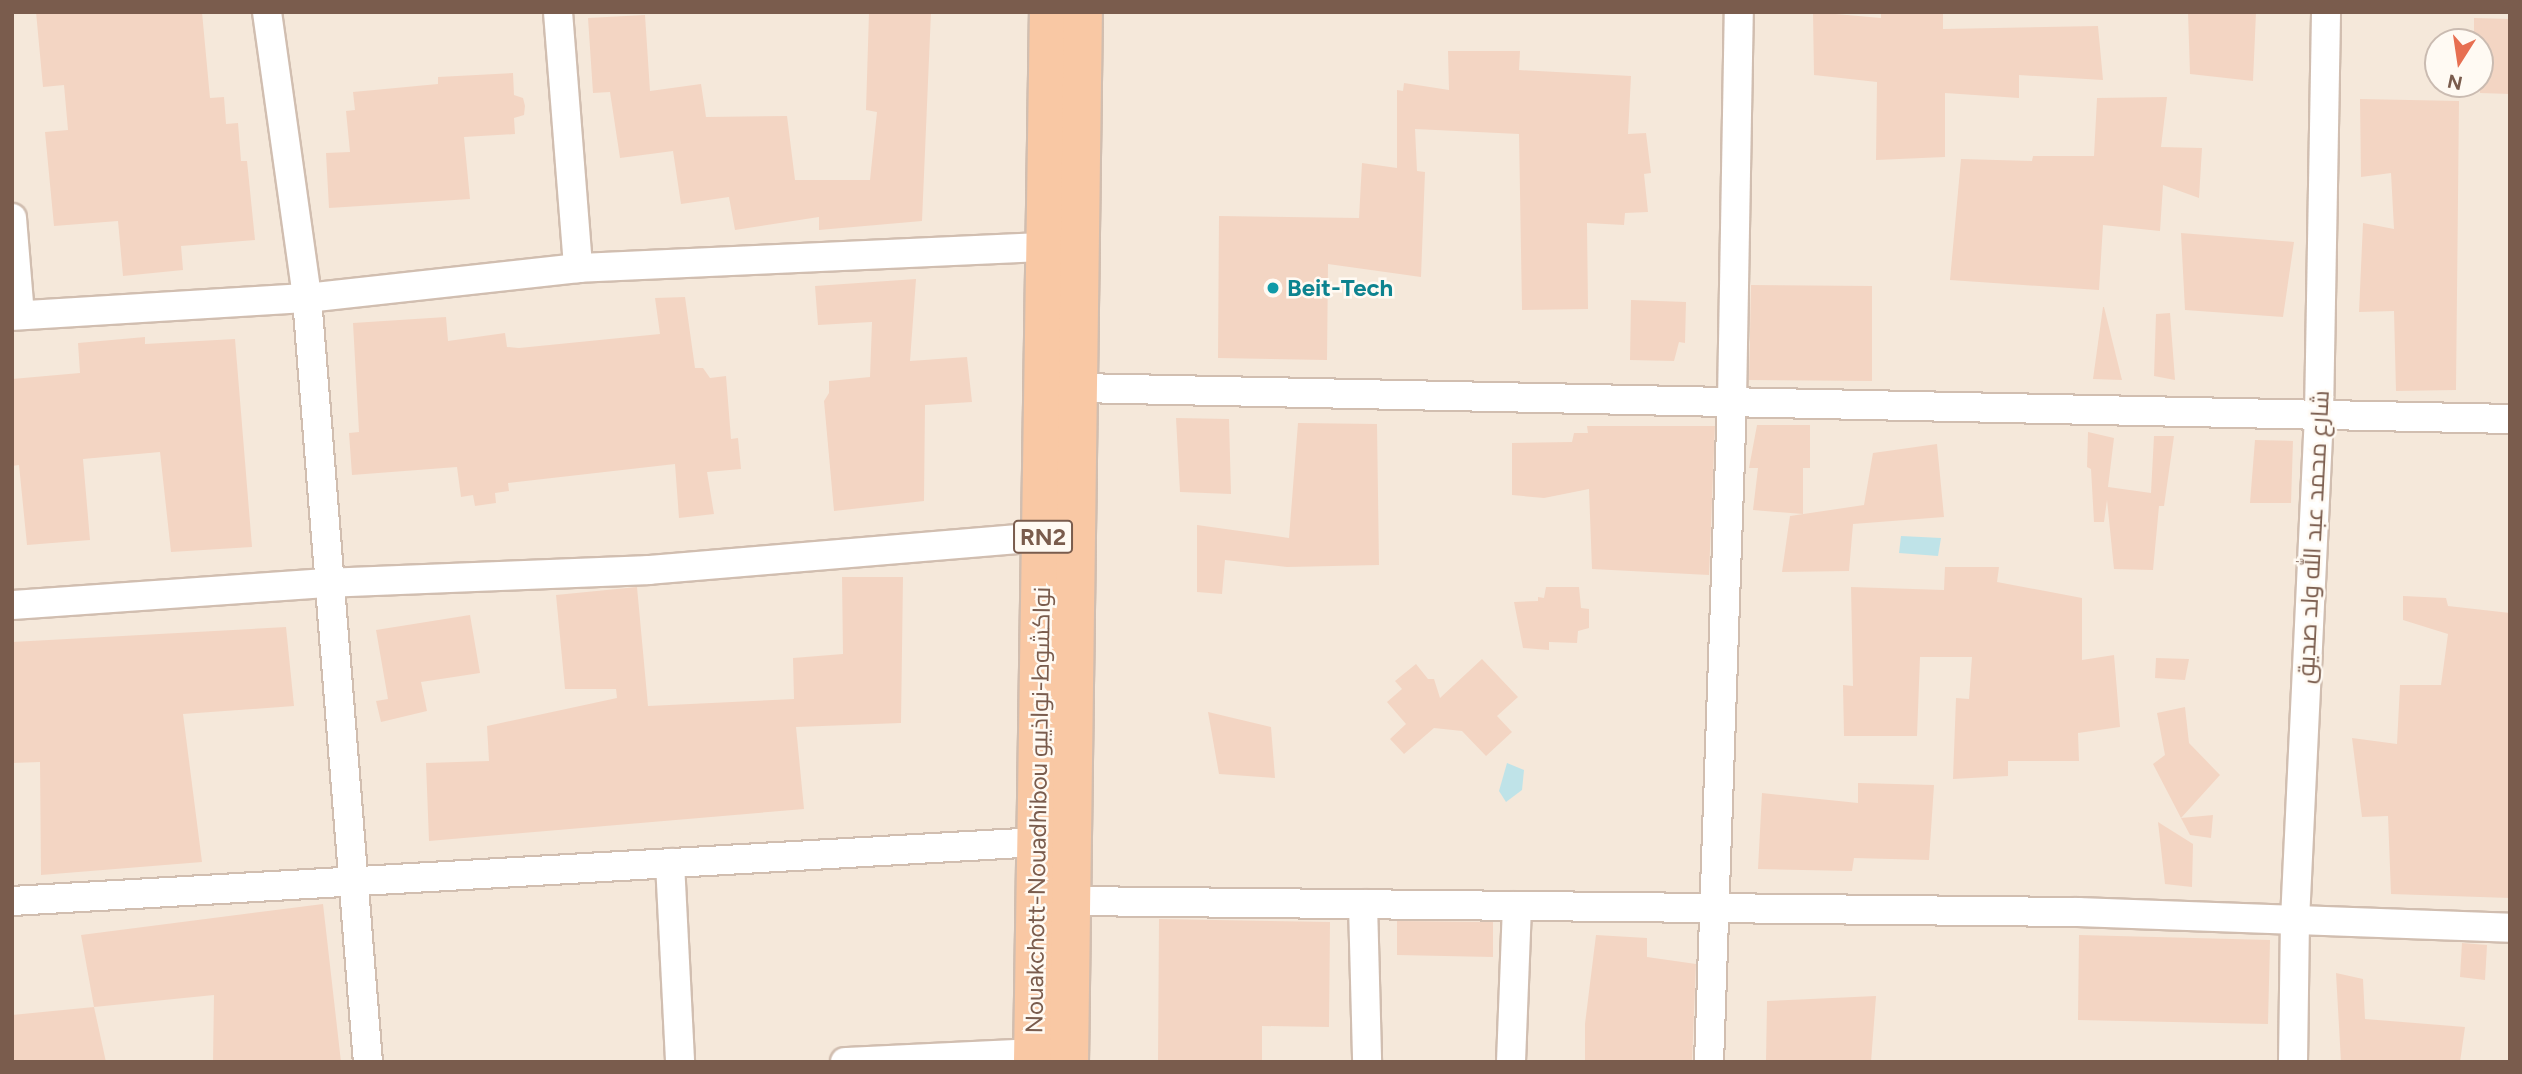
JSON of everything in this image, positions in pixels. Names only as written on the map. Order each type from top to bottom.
[{"type":"highway","name":"Nouakchott-Nouadhibou نواكشوط-نواذيبو","points":[[1045,1059],[1039,842],[1049,12]]},
{"type":"highway","name":"Nouakchott-Nouadhibou نواكشوط-نواذيبو","points":[[1045,1059],[1072,901],[1083,12]]},
{"type":"street","points":[[267,12],[307,298],[327,583],[368,1062]]},
{"type":"street","points":[[558,12],[578,268]]},
{"type":"street","points":[[1709,1062],[1711,908],[1732,401],[1739,12]]},
{"type":"street","name":"شارع محمد عبد الله ولد صديق","points":[[2293,1062],[2295,920],[2319,415],[2326,12]]},
{"type":"street","points":[[12,218],[16,315],[307,298],[578,268],[1045,247]]},
{"type":"street","points":[[1079,388],[2510,419]]},
{"type":"street","points":[[12,605],[327,583],[649,570],[1043,537]]},
{"type":"street","points":[[12,901],[353,879],[1039,842]]},
{"type":"street","points":[[670,863],[680,1062]]},
{"type":"street","points":[[1072,901],[1711,908],[2295,920],[2510,928]]},
{"type":"street","points":[[1363,904],[1367,1062]]},
{"type":"street","points":[[1511,1062],[1517,906]]},
{"type":"street","points":[[845,1062],[1045,1059]]},
{"type":"shaded area","points":[[12,12],[2510,12],[2510,1062],[12,1062]]},
{"type":"water","points":[[1901,536],[1941,538],[1938,556],[1899,553]]},
{"type":"water","points":[[1507,763],[1524,770],[1522,790],[1506,802],[1499,791]]},
{"type":"building","points":[[36,12],[202,12],[210,98],[224,97],[226,124],[238,123],[241,161],[247,161],[255,240],[181,246],[183,270],[123,276],[118,221],[54,226],[45,132],[68,130],[64,85],[43,87]]},
{"type":"building","points":[[869,12],[931,12],[922,221],[819,230],[819,217],[735,230],[729,197],[681,204],[673,151],[620,158],[610,92],[593,93],[588,18],[645,15],[650,91],[701,84],[706,117],[787,116],[795,180],[870,180],[877,112],[866,110]]},
{"type":"building","points":[[1813,12],[1881,18],[1881,12],[1943,12],[1943,29],[2098,26],[2103,80],[2019,75],[2019,98],[1945,93],[1945,157],[1876,160],[1877,82],[1814,75]]},
{"type":"building","points":[[2188,12],[2256,12],[2253,81],[2190,74]]},
{"type":"building","points":[[2474,18],[2510,19],[2510,94],[2494,93],[2494,28],[2474,28]]},
{"type":"building","points":[[1448,51],[1520,51],[1519,70],[1631,76],[1628,134],[1646,133],[1651,173],[1644,174],[1648,212],[1625,213],[1624,225],[1587,223],[1588,309],[1522,310],[1519,134],[1415,129],[1417,171],[1425,172],[1421,277],[1328,264],[1327,360],[1218,358],[1219,216],[1359,218],[1362,163],[1397,168],[1397,90],[1403,91],[1404,83],[1449,90]]},
{"type":"building","points":[[513,73],[514,95],[523,98],[525,106],[524,115],[514,118],[515,134],[464,137],[470,199],[329,208],[326,153],[350,152],[346,111],[355,110],[353,92],[438,84],[438,77]]},
{"type":"building","points":[[2167,97],[2161,147],[2202,148],[2199,198],[2163,185],[2160,231],[2103,225],[2099,290],[1950,280],[1961,159],[2032,161],[2033,156],[2094,156],[2097,98]]},
{"type":"building","points":[[2360,99],[2459,101],[2456,390],[2396,391],[2394,311],[2359,312],[2363,223],[2394,229],[2391,173],[2361,177]]},
{"type":"building","points":[[2181,233],[2294,242],[2283,317],[2185,310]]},
{"type":"building","points":[[916,279],[910,361],[967,357],[972,402],[925,405],[924,501],[834,511],[824,401],[829,393],[829,381],[870,377],[872,322],[818,325],[815,286]]},
{"type":"building","points":[[1751,285],[1872,286],[1872,381],[1749,380]]},
{"type":"building","points":[[685,297],[695,368],[703,368],[710,378],[726,376],[731,439],[738,438],[741,469],[707,472],[714,514],[679,518],[675,464],[508,483],[509,491],[495,493],[496,503],[475,506],[473,495],[461,497],[457,467],[352,475],[349,433],[359,432],[353,323],[446,317],[448,341],[505,333],[507,347],[519,348],[660,334],[655,298]]},
{"type":"building","points":[[1631,300],[1686,302],[1685,343],[1679,342],[1674,361],[1630,360]]},
{"type":"building","points":[[2104,307],[2122,380],[2093,379]]},
{"type":"building","points":[[2170,313],[2175,380],[2154,376],[2156,314]]},
{"type":"building","points":[[145,337],[145,344],[235,339],[252,547],[171,552],[160,452],[83,459],[90,540],[27,545],[19,465],[12,466],[12,379],[80,373],[78,343]]},
{"type":"building","points":[[1176,418],[1229,419],[1231,494],[1180,492]]},
{"type":"building","points":[[1298,423],[1377,424],[1379,565],[1287,567],[1225,560],[1222,594],[1197,592],[1197,525],[1289,538]]},
{"type":"building","points":[[1757,425],[1810,425],[1810,468],[1803,468],[1803,514],[1753,510],[1758,468],[1749,468]]},
{"type":"building","points":[[1587,426],[1715,426],[1709,575],[1592,569],[1589,489],[1544,498],[1512,495],[1512,443],[1572,442],[1574,433],[1588,433]]},
{"type":"building","points":[[2088,432],[2114,438],[2108,487],[2151,493],[2154,436],[2174,436],[2164,506],[2159,506],[2153,570],[2114,569],[2107,500],[2104,522],[2094,522],[2091,469],[2087,467]]},
{"type":"building","points":[[2255,440],[2293,441],[2291,503],[2250,503]]},
{"type":"building","points":[[1937,444],[1944,517],[1853,524],[1849,571],[1782,572],[1790,516],[1864,505],[1873,453]]},
{"type":"building","points":[[1945,567],[1999,567],[1997,582],[2082,598],[2082,660],[2114,655],[2120,727],[2078,733],[2079,761],[2008,761],[2008,776],[1953,779],[1956,698],[1969,699],[1972,657],[1920,657],[1917,736],[1844,736],[1843,685],[1853,686],[1851,587],[1944,590]]},
{"type":"building","points":[[842,577],[903,577],[901,723],[796,727],[804,809],[429,841],[426,763],[489,761],[487,726],[617,698],[616,689],[565,689],[556,595],[637,587],[648,706],[794,699],[793,658],[843,654]]},
{"type":"building","points":[[1546,587],[1579,587],[1581,608],[1589,609],[1589,628],[1578,631],[1577,643],[1549,642],[1549,650],[1523,648],[1514,602],[1538,601],[1538,597],[1544,598]]},
{"type":"building","points":[[2403,596],[2446,598],[2448,606],[2510,613],[2510,898],[2391,894],[2388,816],[2362,817],[2352,738],[2397,744],[2400,685],[2441,685],[2448,634],[2403,620]]},
{"type":"building","points":[[470,615],[480,673],[421,682],[427,711],[381,722],[376,701],[388,699],[376,630]]},
{"type":"building","points":[[286,627],[294,706],[183,714],[202,862],[41,875],[40,762],[12,763],[12,642]]},
{"type":"building","points":[[2156,658],[2189,659],[2185,680],[2155,678]]},
{"type":"building","points":[[1482,659],[1518,697],[1497,716],[1512,732],[1486,756],[1462,731],[1434,728],[1404,754],[1390,739],[1406,724],[1387,702],[1402,689],[1395,681],[1416,664],[1428,679],[1434,679],[1440,698]]},
{"type":"building","points":[[2185,707],[2189,743],[2220,775],[2181,818],[2153,764],[2165,755],[2157,713]]},
{"type":"building","points":[[1208,712],[1271,727],[1275,778],[1219,774]]},
{"type":"building","points":[[1858,783],[1934,785],[1929,860],[1854,858],[1852,871],[1758,869],[1762,793],[1858,803]]},
{"type":"building","points":[[2213,815],[2211,838],[2190,835],[2181,818]]},
{"type":"building","points":[[2158,822],[2193,844],[2192,887],[2165,884]]},
{"type":"building","points":[[323,904],[341,1062],[213,1062],[214,995],[94,1007],[81,935]]},
{"type":"building","points":[[1159,919],[1330,922],[1329,1027],[1262,1026],[1262,1062],[1158,1062]]},
{"type":"building","points":[[1397,921],[1493,922],[1493,957],[1397,955]]},
{"type":"building","points":[[1596,935],[1647,938],[1647,957],[1696,964],[1692,1062],[1585,1062],[1585,1024]]},
{"type":"building","points":[[2079,935],[2270,940],[2268,1024],[2078,1020]]},
{"type":"building","points":[[2462,943],[2487,945],[2485,980],[2460,977]]},
{"type":"building","points":[[2336,973],[2363,979],[2365,1019],[2465,1027],[2460,1062],[2341,1062]]},
{"type":"building","points":[[1876,996],[1871,1062],[1766,1062],[1767,1001]]},
{"type":"building","points":[[94,1007],[106,1062],[12,1062],[12,1015]]},
{"type":"place","name":"Beit-Tech","points":[[1273,288]]}]
